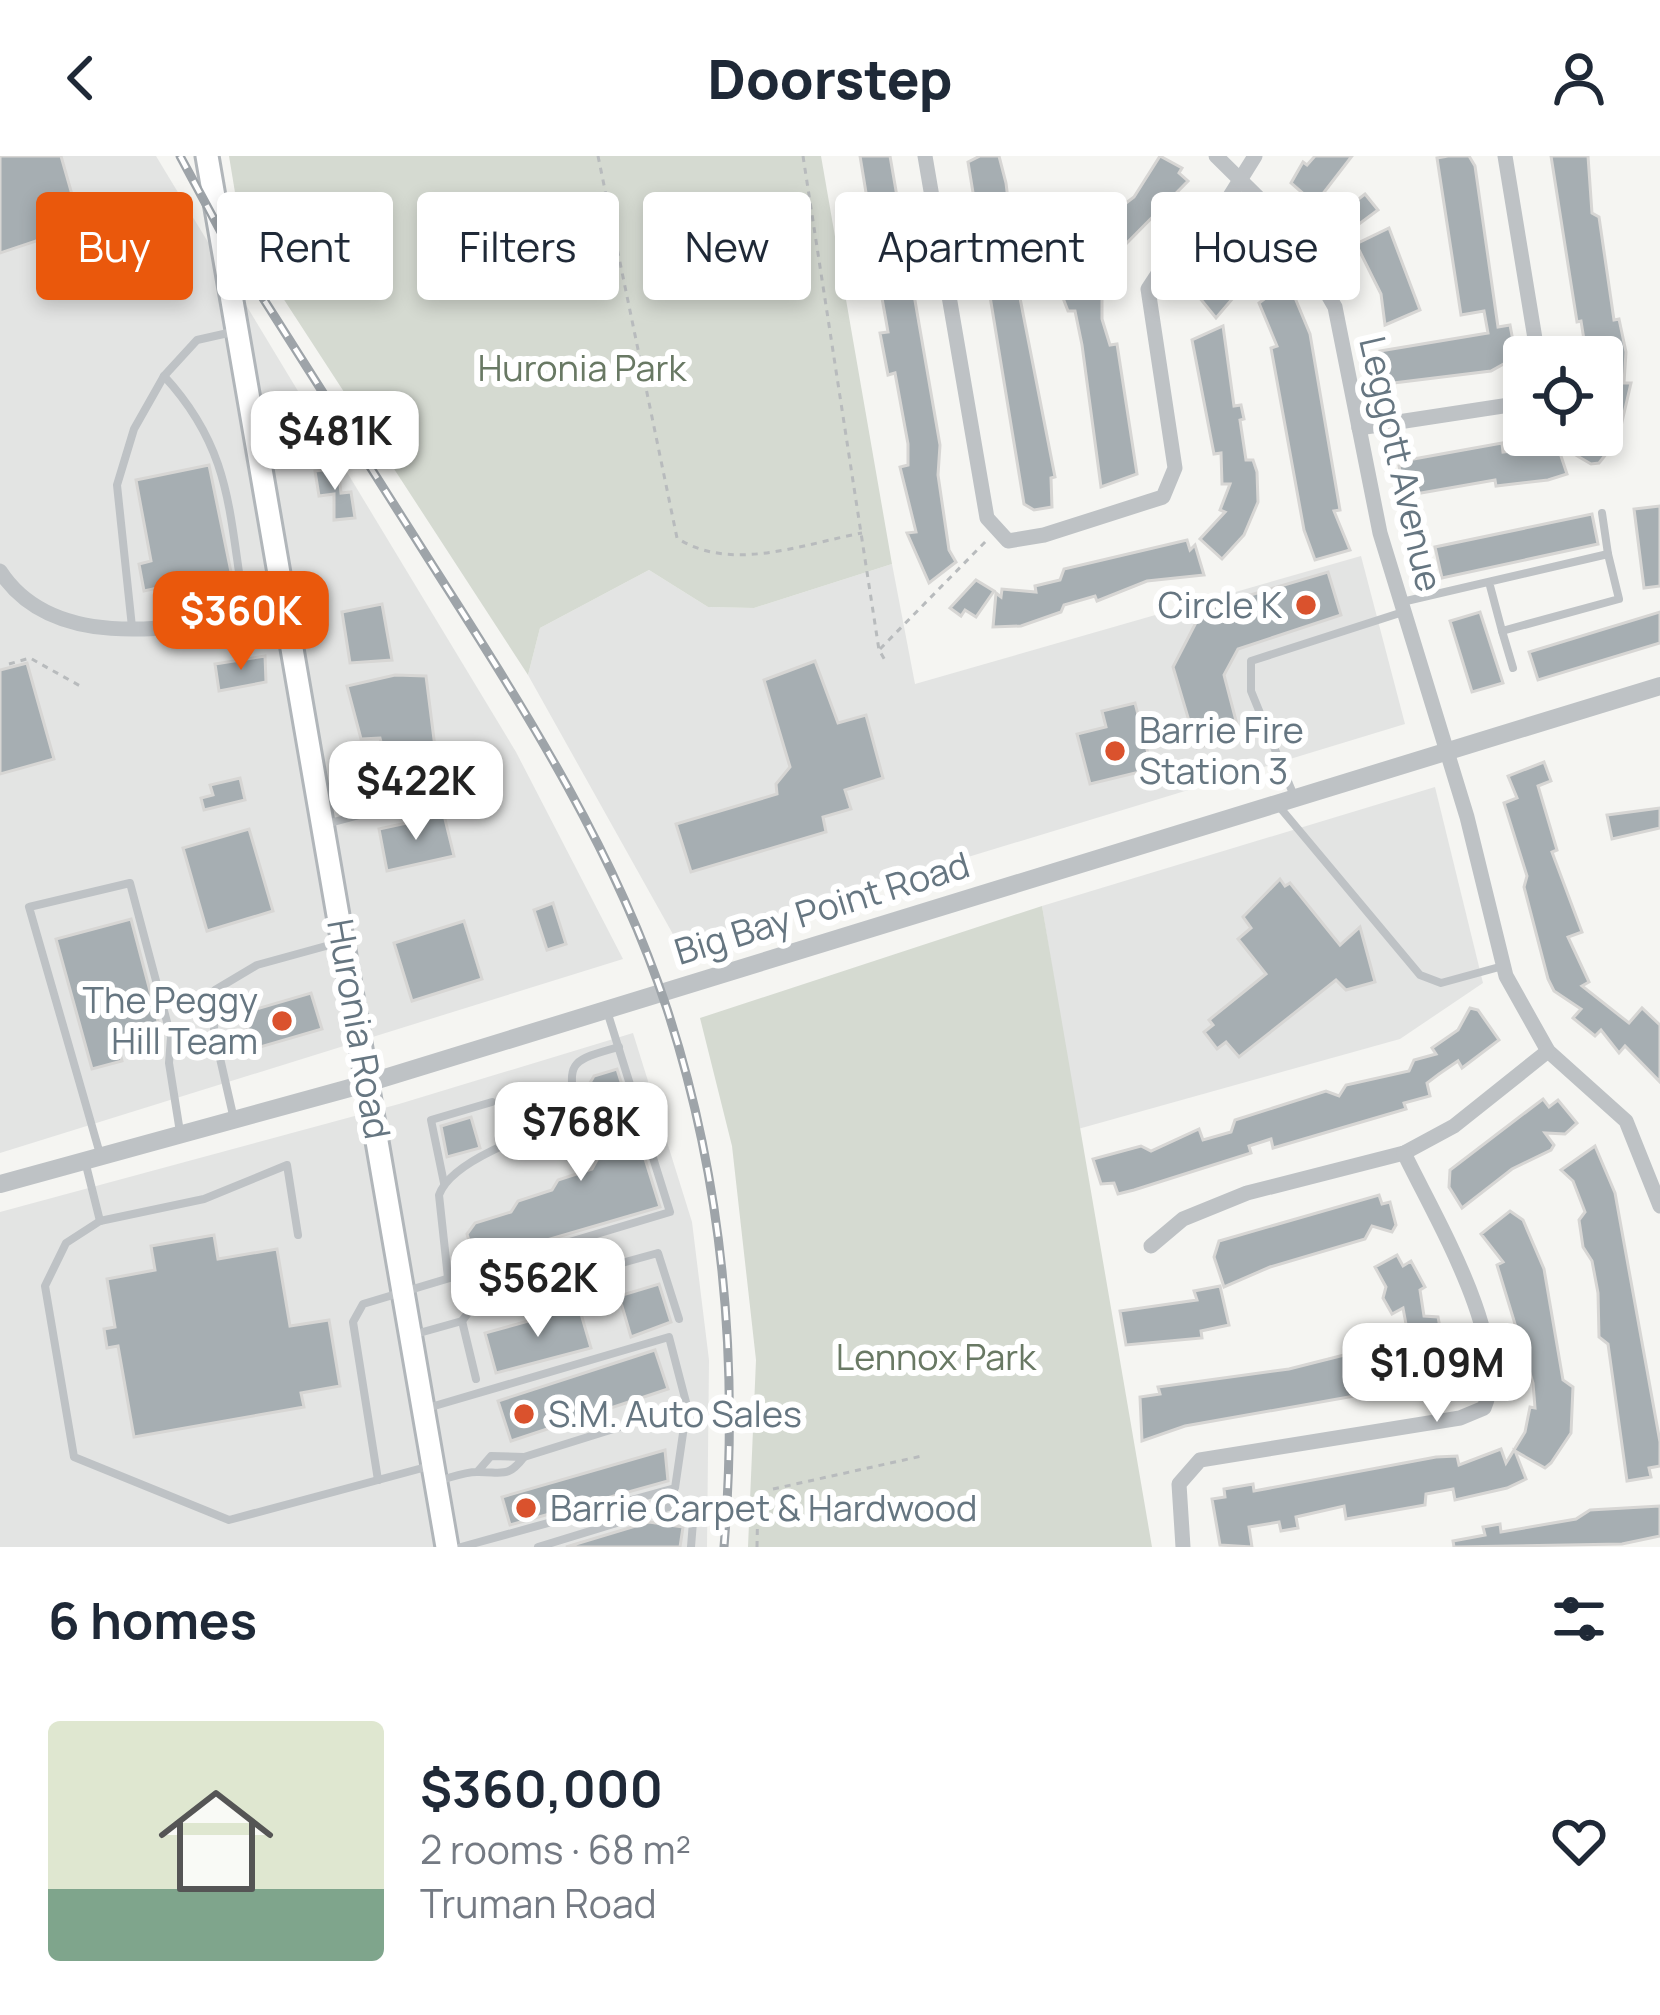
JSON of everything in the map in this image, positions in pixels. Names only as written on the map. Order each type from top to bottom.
[{"type":"main road","name":"Huronia Road","points":[[207,156],[289,610],[447,1547]]},
{"type":"street","points":[[925,156],[987,518],[1008,541],[1044,535],[1163,497],[1175,468],[1148,289],[1169,256],[1227,201],[1255,156]]},
{"type":"street","name":"Leggott Avenue","points":[[1216,156],[1291,230],[1316,266],[1334,307],[1402,607],[1466,817],[1503,966],[1548,1051]]},
{"type":"street","points":[[1504,156],[1534,336]]},
{"type":"street","points":[[1359,428],[1503,406]]},
{"type":"street","points":[[0,571],[48,613],[103,628],[289,610]]},
{"type":"street","name":"Big Bay Point Road","points":[[0,1184],[368,1083],[1660,686]]},
{"type":"street","points":[[1150,1246],[1184,1220],[1247,1192],[1404,1153],[1454,1126],[1548,1051],[1626,1121],[1660,1206]]},
{"type":"street","points":[[1183,1547],[1179,1484],[1200,1460],[1460,1418],[1484,1408],[1494,1386],[1488,1352],[1462,1273],[1404,1153]]},
{"type":"lane","points":[[132,627],[116,484],[134,429],[164,376],[197,340],[240,330]]},
{"type":"lane","points":[[164,376],[198,413],[220,460],[246,616]]},
{"type":"lane","points":[[1502,632],[1619,599],[1602,513]]},
{"type":"lane","points":[[1503,966],[1441,983],[1420,975],[1286,800],[1251,691],[1251,661],[1402,607],[1608,554]]},
{"type":"lane","points":[[201,585],[239,579]]},
{"type":"lane","points":[[1489,582],[1513,668]]},
{"type":"lane","points":[[325,824],[460,788]]},
{"type":"lane","points":[[100,1221],[93,1158],[29,908],[130,883],[171,1037],[169,1063],[180,1132]]},
{"type":"lane","points":[[234,1118],[214,1032],[215,990],[257,965],[345,942]]},
{"type":"lane","points":[[378,1480],[353,1322],[363,1304],[670,1212],[606,1010]]},
{"type":"lane","points":[[444,1183],[505,1144],[574,1119],[567,1081],[572,1066],[581,1057],[619,1047]]},
{"type":"lane","points":[[448,1278],[439,1195],[444,1183],[431,1120],[492,1102]]},
{"type":"lane","points":[[298,1235],[287,1165],[204,1198],[100,1221],[66,1243],[44,1286],[74,1457],[229,1520],[378,1480],[478,1471],[497,1476],[512,1472],[524,1457]]},
{"type":"lane","points":[[411,1335],[462,1321],[471,1309],[502,1296],[658,1252],[679,1319]]},
{"type":"lane","points":[[462,1321],[476,1379]]},
{"type":"lane","points":[[423,1409],[669,1337],[687,1406],[675,1487],[461,1547]]},
{"type":"lane","points":[[478,1471],[491,1456],[524,1457],[687,1406]]},
{"type":"lane","points":[[538,1547],[682,1503],[694,1509],[691,1547]]},
{"type":"path","points":[[598,156],[677,538],[693,548],[736,557],[862,533]]},
{"type":"path","points":[[802,156],[879,650],[886,662]]},
{"type":"path","points":[[879,650],[997,529]]},
{"type":"path","points":[[9,664],[31,658],[82,687]]},
{"type":"path","points":[[773,1489],[922,1456]]},
{"type":"path","points":[[757,1547],[758,1494]]},
{"type":"shaded area","points":[[0,156],[156,156],[178,192],[36,192],[36,300],[193,300],[193,217],[217,257],[217,300],[243,300],[516,752],[623,959],[0,1153]]},
{"type":"shaded area","points":[[1361,556],[1405,724],[679,945],[528,675],[540,628],[649,570],[708,607],[754,608],[892,564],[915,684]]},
{"type":"shaded area","points":[[1435,787],[1483,983],[1400,1039],[1078,1129],[1042,906]]},
{"type":"shaded area","points":[[633,1033],[692,1222],[709,1360],[707,1547],[0,1547],[0,1212],[399,1104]]},
{"type":"green space","name":"Huronia Park","points":[[229,156],[821,156],[835,236],[835,300],[846,300],[892,564],[754,608],[708,607],[649,570],[540,628],[528,675],[284,300],[393,300],[393,192],[235,192]]},
{"type":"green space","name":"Lennox Park","points":[[1042,906],[1152,1547],[748,1547],[756,1360],[732,1146],[700,1018]]},
{"type":"building","points":[[0,156],[61,156],[71,192],[36,192],[36,241],[0,253]]},
{"type":"building","points":[[860,156],[890,156],[896,192],[866,192]]},
{"type":"building","points":[[980,156],[999,156],[1007,192],[973,192],[968,162]]},
{"type":"building","points":[[1160,156],[1182,168],[1179,173],[1188,181],[1177,192],[1151,192],[1151,219],[1127,243],[1127,202]]},
{"type":"building","points":[[1315,156],[1352,156],[1324,192],[1301,192],[1291,183],[1303,162],[1307,165]]},
{"type":"building","points":[[1469,156],[1475,166],[1498,327],[1510,325],[1512,336],[1503,336],[1503,364],[1491,371],[1385,384],[1380,351],[1488,333],[1484,311],[1461,315],[1437,158]]},
{"type":"building","points":[[1551,156],[1588,156],[1592,213],[1599,217],[1614,320],[1619,319],[1623,336],[1583,336],[1581,321],[1577,322]]},
{"type":"building","points":[[1365,194],[1378,210],[1360,223],[1360,198]]},
{"type":"building","points":[[1389,228],[1420,310],[1385,325],[1381,294],[1360,252],[1360,242]]},
{"type":"building","points":[[882,300],[915,300],[940,445],[938,475],[949,550],[956,562],[929,583],[907,533],[916,532],[900,467],[908,465],[908,444],[895,373],[888,375],[880,333],[888,332]]},
{"type":"building","points":[[991,300],[1020,300],[1055,477],[1051,478],[1052,507],[1034,510],[1024,504]]},
{"type":"building","points":[[1064,300],[1102,300],[1110,345],[1117,344],[1137,474],[1101,487],[1082,345],[1075,311],[1068,311]]},
{"type":"building","points":[[1201,300],[1231,300],[1216,318]]},
{"type":"building","points":[[1296,300],[1310,334],[1340,510],[1334,511],[1350,550],[1315,560],[1304,530],[1271,348],[1277,346],[1259,303]]},
{"type":"building","points":[[1223,326],[1234,406],[1241,405],[1244,419],[1240,420],[1246,460],[1253,460],[1257,472],[1258,502],[1244,535],[1222,559],[1200,539],[1225,512],[1220,510],[1230,484],[1222,484],[1221,453],[1214,454],[1192,340]]},
{"type":"building","points":[[1623,338],[1624,383],[1631,383],[1623,417]]},
{"type":"building","points":[[1502,443],[1503,456],[1561,456],[1567,474],[1496,486],[1495,480],[1404,496],[1399,466],[1409,464],[1408,460]]},
{"type":"building","points":[[1577,456],[1605,456],[1591,464]]},
{"type":"building","points":[[209,465],[231,572],[144,591],[139,564],[151,561],[136,480]]},
{"type":"building","points":[[338,468],[341,493],[351,492],[355,518],[334,520],[334,494],[319,496],[315,471]]},
{"type":"building","points":[[1660,506],[1660,586],[1644,588],[1634,509]]},
{"type":"building","points":[[1592,514],[1598,544],[1442,578],[1435,547]]},
{"type":"building","points":[[1187,540],[1190,550],[1195,545],[1204,575],[1147,581],[1097,601],[1095,596],[1064,605],[1061,612],[1021,626],[993,627],[996,593],[1001,597],[1002,589],[1036,592],[1035,586],[1060,580],[1064,569]]},
{"type":"building","points":[[1328,572],[1341,615],[1238,649],[1224,675],[1240,736],[1197,748],[1173,667],[1203,609]]},
{"type":"building","points":[[976,580],[994,591],[976,617],[965,610],[961,616],[950,608]]},
{"type":"building","points":[[382,604],[392,660],[350,663],[342,612]]},
{"type":"building","points":[[1480,612],[1503,683],[1472,692],[1450,621]]},
{"type":"building","points":[[1660,612],[1660,643],[1538,680],[1529,652]]},
{"type":"building","points":[[265,656],[266,682],[219,691],[215,664]]},
{"type":"building","points":[[815,661],[838,723],[866,715],[883,778],[845,790],[851,809],[823,817],[826,832],[691,872],[676,824],[777,794],[776,784],[790,767],[764,680]]},
{"type":"building","points":[[27,663],[54,759],[0,774],[0,670]]},
{"type":"building","points":[[395,675],[426,676],[438,771],[390,775],[380,738],[361,739],[347,686]]},
{"type":"building","name":"Barrie Fire Station 3","points":[[1135,703],[1152,769],[1090,784],[1077,734],[1106,727],[1102,711]]},
{"type":"building","points":[[1544,762],[1551,781],[1538,786],[1557,850],[1552,852],[1582,932],[1568,937],[1589,982],[1582,986],[1629,1023],[1642,1008],[1660,1025],[1660,1082],[1625,1046],[1619,1053],[1601,1030],[1595,1036],[1573,1018],[1581,1009],[1554,991],[1548,979],[1524,887],[1527,876],[1504,803],[1517,798],[1508,776]]},
{"type":"building","points":[[240,778],[245,800],[204,810],[201,798],[213,795],[210,785]]},
{"type":"building","points":[[1660,808],[1660,828],[1612,839],[1607,815]]},
{"type":"building","points":[[444,815],[454,856],[387,871],[379,829]]},
{"type":"building","points":[[249,829],[273,911],[207,931],[183,848]]},
{"type":"building","points":[[1280,879],[1285,886],[1290,883],[1340,945],[1360,927],[1375,982],[1346,990],[1336,980],[1239,1057],[1226,1042],[1217,1049],[1204,1032],[1213,1025],[1209,1020],[1266,974],[1238,939],[1251,928],[1243,917]]},
{"type":"building","points":[[553,903],[566,944],[547,950],[534,910]]},
{"type":"building","points":[[131,919],[159,1025],[116,1037],[122,1061],[92,1069],[56,939]]},
{"type":"building","points":[[464,921],[482,979],[412,1001],[394,943]]},
{"type":"building","name":"The Peggy Hill Team","points":[[311,993],[322,1029],[253,1049],[243,1013]]},
{"type":"building","points":[[1470,1008],[1478,1010],[1499,1040],[1462,1068],[1458,1061],[1439,1074],[1427,1083],[1430,1096],[1404,1103],[1406,1109],[1273,1148],[1271,1139],[1249,1146],[1251,1153],[1118,1194],[1114,1183],[1101,1184],[1093,1159],[1141,1146],[1151,1151],[1199,1129],[1203,1140],[1231,1132],[1235,1120],[1326,1091],[1339,1096],[1346,1085],[1409,1071],[1414,1060],[1436,1054],[1432,1048],[1458,1030]]},
{"type":"building","points":[[617,1069],[660,1207],[475,1261],[467,1234],[475,1223],[511,1212],[518,1201],[592,1169],[598,1158],[589,1129],[596,1117],[587,1088],[594,1076]]},
{"type":"building","points":[[1543,1099],[1549,1107],[1558,1100],[1577,1123],[1565,1134],[1545,1133],[1554,1145],[1551,1150],[1512,1169],[1462,1208],[1449,1187],[1450,1170]]},
{"type":"building","points":[[471,1117],[480,1148],[447,1157],[441,1126]]},
{"type":"building","points":[[1595,1146],[1615,1193],[1660,1442],[1660,1466],[1649,1468],[1651,1477],[1627,1481],[1608,1344],[1599,1337],[1598,1293],[1592,1261],[1583,1247],[1579,1220],[1585,1212],[1573,1181],[1561,1170]]},
{"type":"building","points":[[1379,1195],[1382,1204],[1390,1202],[1396,1225],[1392,1232],[1372,1226],[1365,1239],[1270,1267],[1224,1287],[1214,1257],[1219,1241]]},
{"type":"building","points":[[1510,1211],[1523,1220],[1544,1269],[1563,1380],[1573,1387],[1571,1433],[1551,1463],[1545,1468],[1515,1451],[1526,1479],[1507,1488],[1455,1500],[1453,1489],[1426,1494],[1425,1505],[1346,1519],[1344,1506],[1296,1517],[1298,1528],[1281,1531],[1279,1522],[1249,1527],[1252,1547],[1220,1545],[1212,1499],[1225,1497],[1224,1489],[1253,1484],[1254,1491],[1436,1457],[1457,1456],[1459,1465],[1501,1449],[1506,1463],[1525,1432],[1530,1407],[1535,1408],[1533,1383],[1497,1265],[1503,1262],[1481,1234]]},
{"type":"building","points":[[214,1235],[218,1259],[277,1249],[290,1326],[329,1320],[340,1386],[301,1393],[304,1407],[134,1437],[118,1346],[107,1348],[104,1329],[115,1327],[107,1279],[155,1270],[151,1246]]},
{"type":"building","points":[[1397,1255],[1403,1266],[1411,1261],[1425,1287],[1420,1290],[1424,1316],[1438,1317],[1449,1375],[1440,1377],[1443,1389],[1419,1394],[1403,1308],[1392,1314],[1383,1298],[1386,1287],[1375,1267]]},
{"type":"building","points":[[659,1284],[671,1322],[631,1337],[619,1296]]},
{"type":"building","points":[[1220,1286],[1229,1325],[1201,1331],[1202,1338],[1126,1345],[1120,1311],[1197,1300],[1194,1291]]},
{"type":"building","points":[[579,1307],[591,1348],[496,1373],[485,1333]]},
{"type":"building","points":[[1372,1348],[1377,1392],[1185,1426],[1142,1441],[1140,1397],[1160,1394],[1158,1387],[1289,1369]]},
{"type":"building","points":[[655,1350],[668,1389],[511,1441],[498,1401]]},
{"type":"building","points":[[665,1450],[668,1481],[510,1525],[502,1497]]},
{"type":"building","points":[[1660,1506],[1660,1536],[1622,1544],[1454,1547],[1453,1541],[1485,1535],[1483,1527],[1500,1524],[1501,1532],[1576,1519],[1590,1510]]},
{"type":"building","points":[[649,1522],[683,1527],[680,1547],[566,1547]]},
{"type":"railway","points":[[180,156],[221,232],[537,733],[596,840],[646,951],[686,1075],[714,1208],[728,1342],[724,1547]]},
{"type":"place","name":"Circle K","points":[[1306,605]]},
{"type":"place","name":"Barrie Fire Station 3","points":[[1115,751]]},
{"type":"place","name":"The Peggy Hill Team","points":[[282,1021]]},
{"type":"place","name":"S.M. Auto Sales","points":[[524,1414]]},
{"type":"place","name":"Barrie Carpet & Hardwood","points":[[526,1508]]}]
